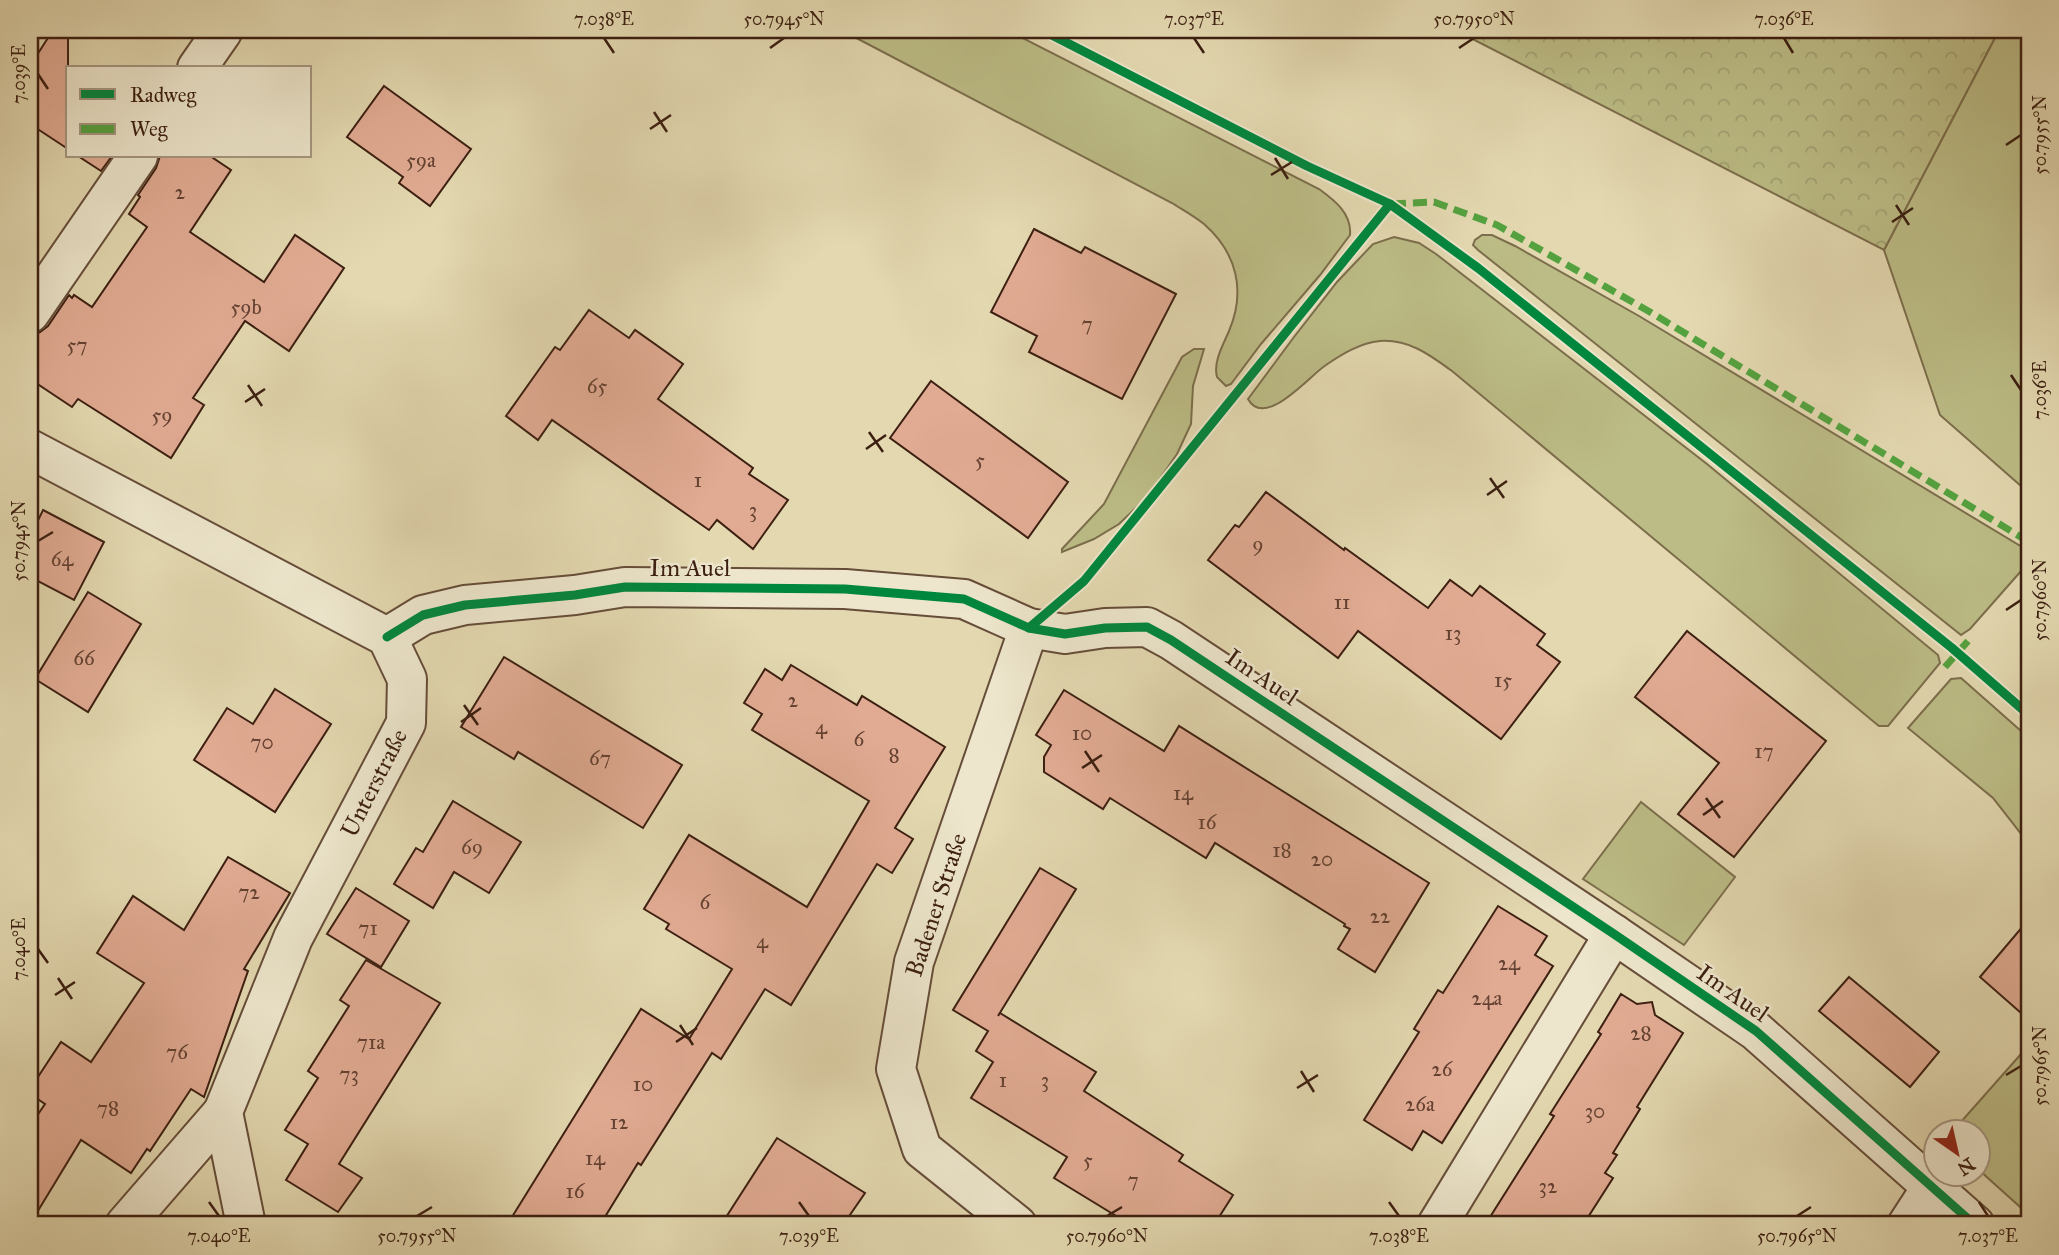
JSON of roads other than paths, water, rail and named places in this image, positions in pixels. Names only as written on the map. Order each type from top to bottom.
[{"type":"street","points":[[198,66],[222,33],[218,30]]},
{"type":"street","points":[[30,313],[137,158]]},
{"type":"street","points":[[33,456],[387,637]]},
{"type":"street","name":"Im Auel","points":[[387,637],[423,615],[465,605],[575,596],[625,587],[845,589],[964,599],[1029,628],[1065,634],[1105,628],[1147,627],[1183,648],[1756,1031],[1923,1181]]},
{"type":"street","name":"Badener Straße","points":[[1017,1225],[922,1149],[896,1069],[914,962],[1029,628]]},
{"type":"street","name":"Unterstraße","points":[[223,1112],[293,939],[406,723],[407,679],[387,637]]},
{"type":"street","points":[[1437,1225],[1614,934]]},
{"type":"street","points":[[125,1225],[223,1112]]},
{"type":"street","points":[[223,1112],[246,1225]]},
{"type":"street","points":[[1908,1225],[1931,1188]]},
{"type":"street","name":"Im Auel","points":[[1931,1188],[1975,1225]]}]
